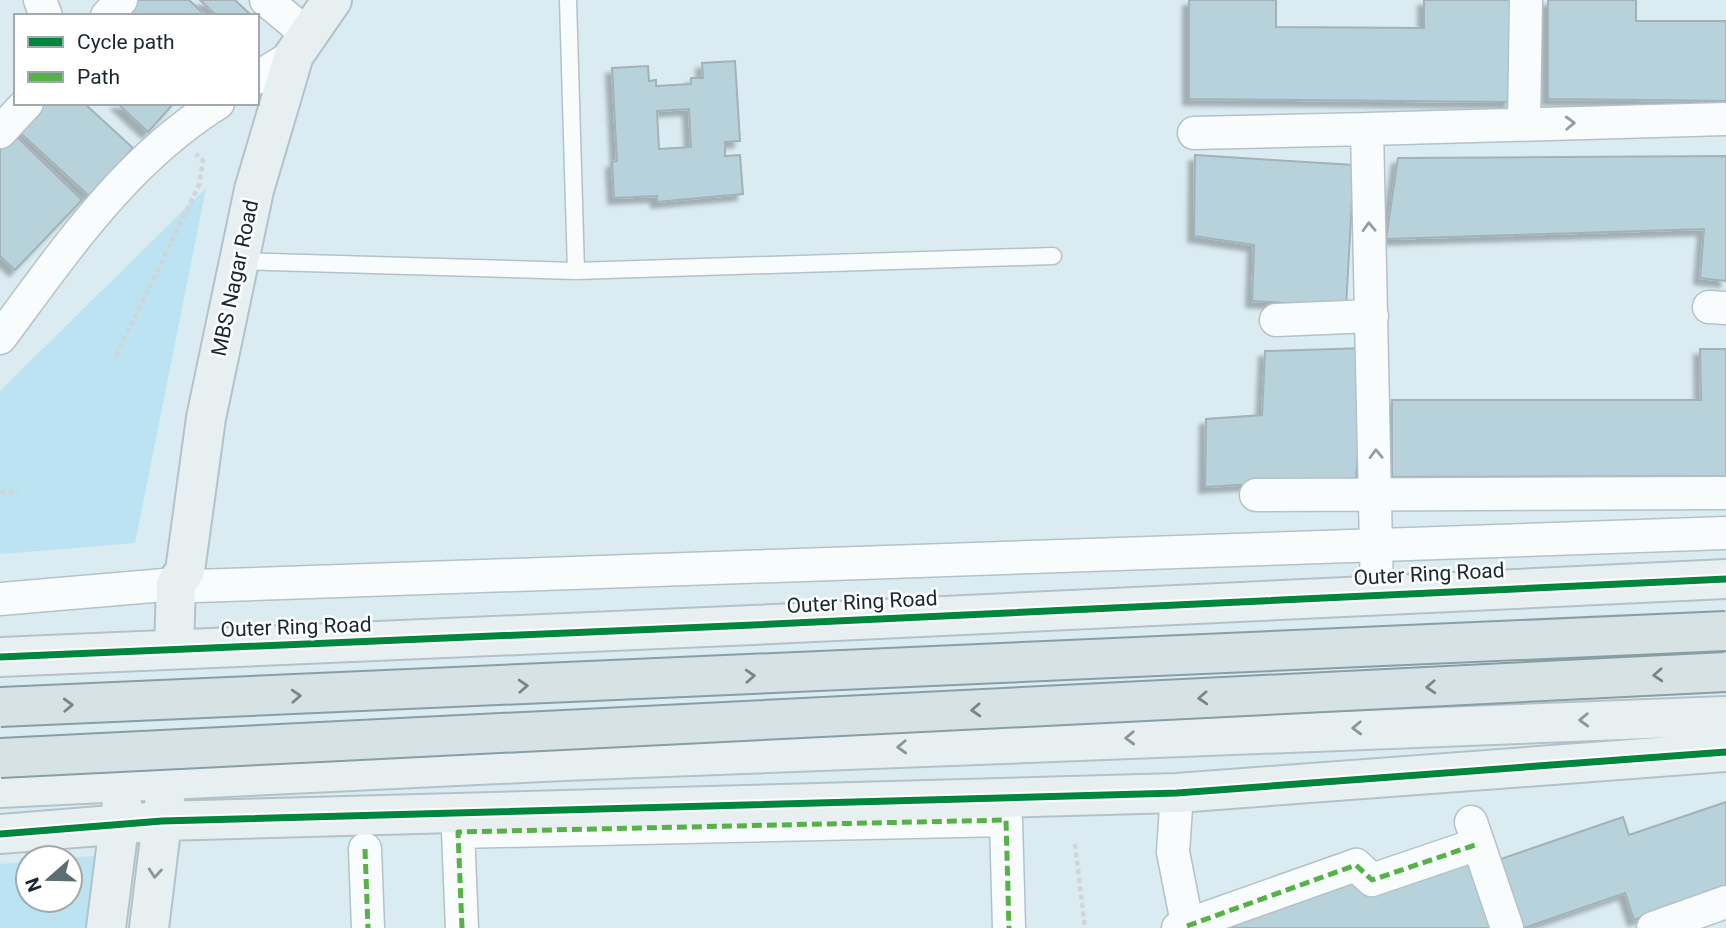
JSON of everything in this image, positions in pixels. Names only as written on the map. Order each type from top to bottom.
[{"type":"main road","points":[[0,708],[1726,631]]},
{"type":"main road","points":[[0,758],[1726,672]]},
{"type":"street","points":[[109,14],[121,0]]},
{"type":"street","points":[[259,76],[300,45],[265,0]]},
{"type":"street","name":"MBS Nagar Road","points":[[184,649],[185,580],[206,418],[237,261],[266,144],[300,45],[332,0]]},
{"type":"street","points":[[1524,125],[1526,0]]},
{"type":"street","points":[[0,132],[25,105]]},
{"type":"street","points":[[0,338],[101,203],[144,158],[215,105]]},
{"type":"street","points":[[1194,133],[1726,119]]},
{"type":"street","points":[[1367,129],[1377,495],[1374,547],[1377,594]]},
{"type":"street","points":[[1276,320],[1372,316]]},
{"type":"street","points":[[1256,495],[1726,493]]},
{"type":"street","points":[[0,599],[185,580],[1374,547],[1726,533]]},
{"type":"street","name":"Outer Ring Road","points":[[0,657],[561,634],[1726,579]]},
{"type":"street","points":[[561,634],[563,761]]},
{"type":"street","points":[[0,788],[563,761],[1726,716]]},
{"type":"street","points":[[0,834],[162,821],[1177,793],[1726,752]]},
{"type":"street","points":[[149,928],[167,781]]},
{"type":"street","points":[[106,928],[124,784]]},
{"type":"street","points":[[1177,793],[1173,852],[1184,927],[1356,865],[1371,880],[1475,833],[1507,928]]},
{"type":"street","points":[[462,928],[458,832],[1006,820],[1009,928]]},
{"type":"street","points":[[365,849],[368,928]]},
{"type":"street","points":[[1653,928],[1726,902]]},
{"type":"lane","points":[[568,0],[576,271]]},
{"type":"lane","points":[[237,261],[576,271],[1053,256]]},
{"type":"path","points":[[116,356],[198,185],[202,161],[176,134]]},
{"type":"path","points":[[0,492],[19,493]]},
{"type":"path","points":[[1075,844],[1084,928]]},
{"type":"shaded area","points":[[206,188],[135,543],[0,554],[0,391]]},
{"type":"shaded area","points":[[105,855],[92,928],[0,928],[0,864],[14,863],[14,914],[84,914],[84,857]]},
{"type":"building","points":[[136,0],[189,0],[204,14],[123,14]]},
{"type":"building","points":[[200,0],[235,0],[250,14],[215,14]]},
{"type":"building","points":[[1189,0],[1276,0],[1276,27],[1424,28],[1424,0],[1511,0],[1511,102],[1189,99]]},
{"type":"building","points":[[1548,0],[1636,0],[1636,21],[1726,21],[1726,101],[1548,99]]},
{"type":"building","points":[[735,61],[740,141],[725,142],[725,156],[740,155],[743,194],[657,202],[657,196],[614,198],[612,162],[617,161],[612,68],[648,66],[649,81],[656,80],[656,86],[691,84],[691,78],[703,78],[702,63]],"holes":[[[689,109],[691,147],[659,149],[657,111]]]},
{"type":"building","points":[[36,105],[86,105],[133,148],[89,196],[15,128]]},
{"type":"building","points":[[119,105],[172,105],[148,132]]},
{"type":"building","points":[[13,133],[82,200],[15,270],[0,256],[0,146]]},
{"type":"building","points":[[1195,155],[1354,165],[1346,307],[1252,301],[1254,245],[1194,236]]},
{"type":"building","points":[[1726,156],[1726,281],[1700,278],[1704,229],[1386,239],[1398,158]]},
{"type":"building","points":[[1367,348],[1356,478],[1205,487],[1206,419],[1262,415],[1265,351]]},
{"type":"building","points":[[1700,349],[1726,349],[1726,476],[1392,477],[1392,400],[1701,400]]},
{"type":"building","points":[[1726,802],[1726,888],[1634,920],[1625,893],[1524,928],[1515,928],[1492,862],[1623,817],[1629,835]]},
{"type":"building","points":[[1470,851],[1497,928],[1228,928],[1224,916]]},
{"type":"marked path","points":[[462,928],[458,832],[1006,820],[1009,928]]},
{"type":"marked path","points":[[1187,926],[1356,865],[1372,880],[1478,844]]},
{"type":"marked path","points":[[365,849],[368,928]]},
{"type":"cycle path","points":[[0,657],[1726,579]]},
{"type":"cycle path","points":[[0,834],[162,821],[1177,793],[1726,752]]}]
